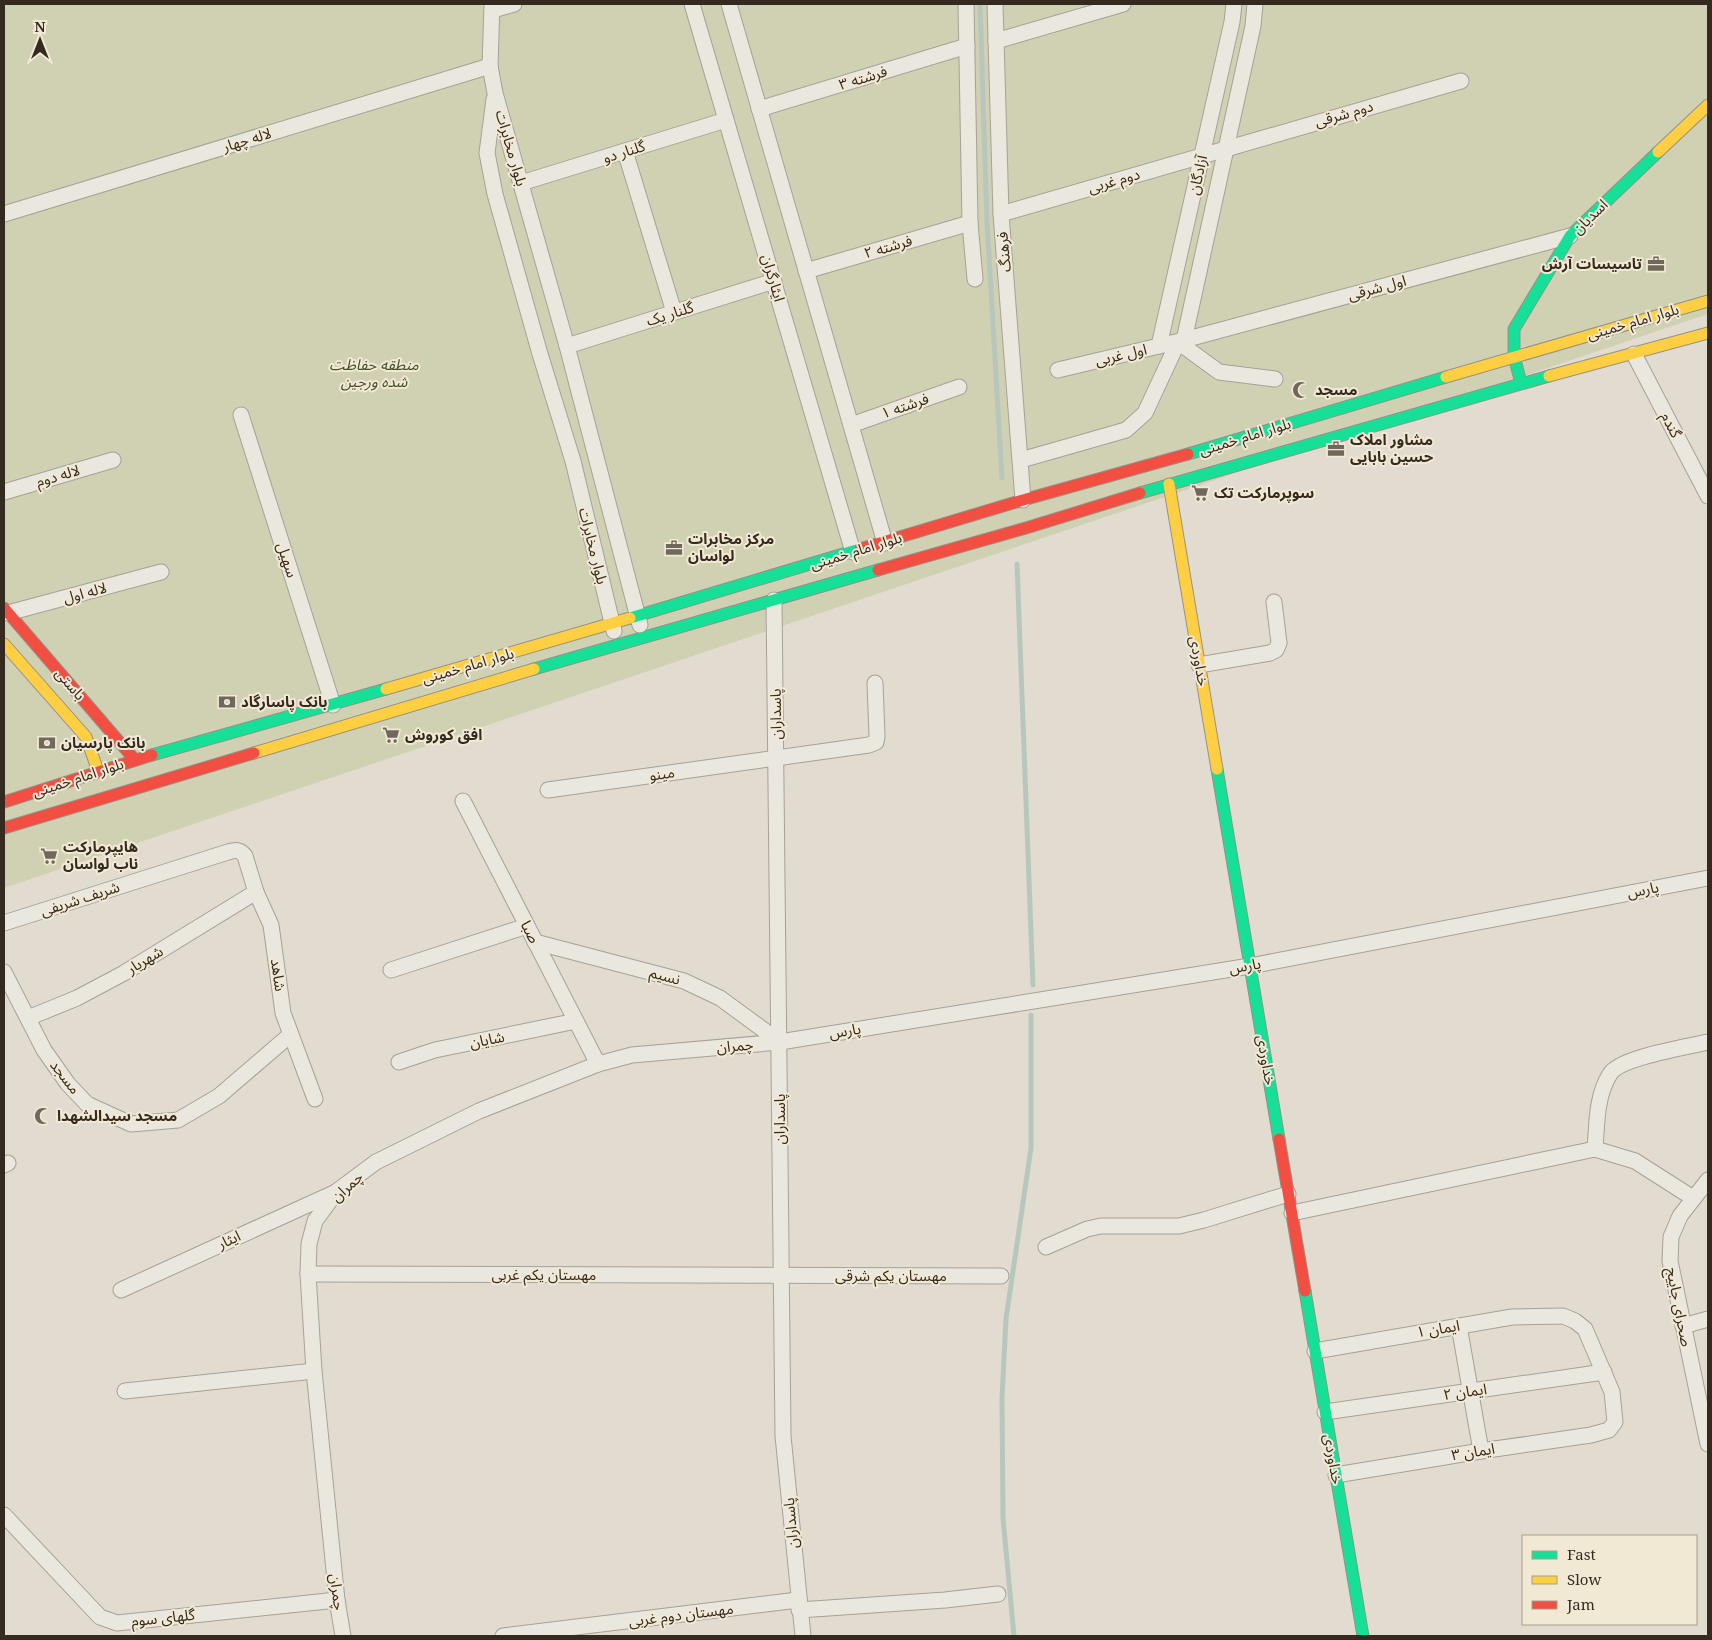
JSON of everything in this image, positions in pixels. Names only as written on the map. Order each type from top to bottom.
[{"type":"main road","name":"اسدیان","points":[[1521,383],[1514,356],[1514,329],[1570,236],[1708,105]]},
{"type":"main road","name":"بلوار امام خمینی","points":[[4,802],[135,760],[612,624],[1023,500],[1168,460],[1514,356],[1708,301]]},
{"type":"main road","name":"بلوار امام خمینی","points":[[4,828],[618,644],[1026,528],[1169,484],[1521,383],[1708,333]]},
{"type":"main road","name":"خداوردی","points":[[1169,484],[1363,1636]]},
{"type":"main road","name":"باستی","points":[[6,611],[135,760]]},
{"type":"main road","name":"باستی","points":[[4,644],[86,738],[98,771]]},
{"type":"street","points":[[495,93],[490,66],[493,7],[514,4]]},
{"type":"street","name":"ایثارگران","points":[[692,4],[854,552]]},
{"type":"street","points":[[729,4],[885,543]]},
{"type":"street","points":[[966,4],[970,223],[975,279]]},
{"type":"street","name":"فرهنگ","points":[[995,4],[1001,214],[1023,500]]},
{"type":"street","points":[[996,41],[1123,4]]},
{"type":"street","name":"آزادگان","points":[[1160,346],[1232,22],[1234,4]]},
{"type":"street","name":"آزادگان","points":[[1020,460],[1126,430],[1145,413],[1181,341],[1227,148],[1253,26],[1255,4]]},
{"type":"street","name":"فرشته ۳","points":[[759,109],[967,46]]},
{"type":"street","name":"لاله چهار","points":[[4,214],[490,66]]},
{"type":"street","name":"دوم شرقی","points":[[1227,148],[1461,81]]},
{"type":"street","name":"بلوار مخابرات","points":[[495,93],[567,346],[644,638]]},
{"type":"street","name":"بلوار مخابرات","points":[[495,93],[486,153],[495,194],[540,354],[573,461],[618,644]]},
{"type":"street","name":"گلنار دو","points":[[521,183],[726,120]]},
{"type":"street","name":"دوم غربی","points":[[1001,214],[1227,148]]},
{"type":"street","points":[[625,151],[674,312]]},
{"type":"street","name":"فرشته ۲","points":[[806,271],[970,223]]},
{"type":"street","name":"اول شرقی","points":[[1181,341],[1570,236]]},
{"type":"street","name":"گلنار یک","points":[[567,346],[774,281]]},
{"type":"street","points":[[1181,341],[1219,372],[1274,379]]},
{"type":"street","name":"اول غربی","points":[[1058,370],[1181,341]]},
{"type":"street","name":"گندم","points":[[1634,354],[1708,496]]},
{"type":"street","name":"فرشته ۱","points":[[851,425],[959,387]]},
{"type":"street","name":"سهیل","points":[[241,415],[333,705]]},
{"type":"street","name":"لاله دوم","points":[[4,492],[113,460]]},
{"type":"street","name":"لاله اول","points":[[6,611],[161,572]]},
{"type":"street","name":"پاسداران","points":[[774,600],[783,1436],[802,1636]]},
{"type":"street","points":[[1199,665],[1270,653],[1276,650],[1279,643],[1274,602]]},
{"type":"street","name":"مینو","points":[[548,790],[869,745],[876,742],[877,736],[876,683]]},
{"type":"street","name":"صبا","points":[[463,801],[598,1064]]},
{"type":"street","name":"شریف شریفی","points":[[4,924],[228,852],[237,850],[242,852]]},
{"type":"street","name":"شاهد","points":[[242,852],[245,856],[256,892],[271,925],[283,1012],[315,1099]]},
{"type":"street","name":"پارس","points":[[780,1042],[1250,966],[1708,878]]},
{"type":"street","name":"شهریار","points":[[28,1018],[77,998],[124,972],[256,892]]},
{"type":"street","points":[[391,970],[527,926]]},
{"type":"street","name":"نسیم","points":[[535,942],[684,981],[720,998],[780,1042]]},
{"type":"street","name":"مسجد","points":[[4,972],[44,1050],[68,1084],[87,1104],[131,1124],[178,1120],[219,1096],[290,1035]]},
{"type":"street","name":"شایان","points":[[399,1062],[435,1050],[576,1021]]},
{"type":"street","name":"چمران","points":[[344,1636],[337,1600],[314,1371],[308,1274],[309,1244],[315,1221],[338,1191],[376,1162],[479,1111],[598,1064],[632,1055],[780,1042]]},
{"type":"street","points":[[1595,1149],[1598,1103],[1610,1072],[1635,1058],[1708,1042]]},
{"type":"street","points":[[1292,1213],[1595,1149],[1635,1161],[1693,1198]]},
{"type":"street","name":"صحرای جاییج","points":[[1708,1180],[1680,1216],[1670,1237],[1670,1261],[1708,1444]]},
{"type":"street","name":"ایثار","points":[[121,1290],[338,1191]]},
{"type":"street","points":[[1046,1247],[1087,1229],[1101,1226],[1179,1226],[1288,1194]]},
{"type":"street","name":"مهستان یکم غربی","points":[[308,1274],[781,1276]]},
{"type":"street","name":"مهستان یکم شرقی","points":[[781,1276],[1001,1276]]},
{"type":"street","name":"ایمان ۱","points":[[1315,1351],[1512,1317],[1563,1316],[1575,1321],[1585,1329],[1604,1372]]},
{"type":"street","points":[[1683,1326],[1708,1319]]},
{"type":"street","points":[[1459,1326],[1482,1451]]},
{"type":"street","points":[[125,1391],[314,1371]]},
{"type":"street","name":"ایمان ۲","points":[[1325,1412],[1604,1372]]},
{"type":"street","name":"ایمان ۳","points":[[1336,1475],[1482,1451],[1591,1436],[1609,1430],[1614,1422],[1614,1408],[1612,1392],[1604,1372]]},
{"type":"street","name":"گلهای سوم","points":[[4,1515],[100,1617],[118,1623],[337,1600]]},
{"type":"street","name":"مهستان دوم غربی","points":[[504,1636],[799,1605],[945,1600],[998,1594]]},
{"type":"green space","name":"منطقه حفاظت شده ورجین","points":[[4,4],[1708,4],[1708,314],[4,888]]},
{"type":"waterway","points":[[980,4],[987,222],[1002,478]]},
{"type":"waterway","points":[[1017,564],[1033,985]]},
{"type":"waterway","points":[[1014,1636],[1003,1518],[1002,1398],[1006,1319],[1031,1148],[1031,1015]]},
{"type":"traffic: fast","points":[[1521,383],[1514,356],[1514,329],[1570,236],[1658,152]]},
{"type":"traffic: fast","points":[[1140,493],[1549,376]]},
{"type":"traffic: fast","points":[[1188,454],[1446,377]]},
{"type":"traffic: fast","points":[[630,618],[860,549]]},
{"type":"traffic: fast","points":[[534,669],[878,570]]},
{"type":"traffic: fast","points":[[152,755],[386,689]]},
{"type":"traffic: fast","points":[[1217,769],[1279,1139]]},
{"type":"traffic: fast","points":[[1305,1291],[1363,1636]]},
{"type":"traffic: slow","points":[[1658,152],[1708,105]]},
{"type":"traffic: slow","points":[[1446,377],[1708,301]]},
{"type":"traffic: slow","points":[[1549,376],[1708,333]]},
{"type":"traffic: slow","points":[[1169,484],[1217,769]]},
{"type":"traffic: slow","points":[[386,689],[630,618]]},
{"type":"traffic: slow","points":[[4,644],[86,737],[98,771]]},
{"type":"traffic: slow","points":[[254,753],[534,669]]},
{"type":"traffic: jam","points":[[860,549],[1023,500],[1188,454]]},
{"type":"traffic: jam","points":[[878,570],[1140,493]]},
{"type":"traffic: jam","points":[[4,608],[135,760]]},
{"type":"traffic: jam","points":[[4,828],[254,753]]},
{"type":"traffic: jam","points":[[4,802],[152,755]]},
{"type":"traffic: jam","points":[[1279,1139],[1305,1291]]},
{"type":"place","name":"تاسیسات آرش","points":[[1656,264]]},
{"type":"place","name":"مسجد","points":[[1301,390]]},
{"type":"place","name":"مشاور املاک حسین بابایی","points":[[1336,449]]},
{"type":"place","name":"سوپرمارکت تک","points":[[1200,493]]},
{"type":"place","name":"مرکز مخابرات لواسان","points":[[674,548]]},
{"type":"place","name":"بانک پاسارگاد","points":[[227,702]]},
{"type":"place","name":"افق کوروش","points":[[391,735]]},
{"type":"place","name":"بانک پارسیان","points":[[47,743]]},
{"type":"place","name":"هایپرمارکت ناب لواسان","points":[[49,856]]},
{"type":"place","name":"مسجد سیدالشهدا","points":[[43,1116]]}]
